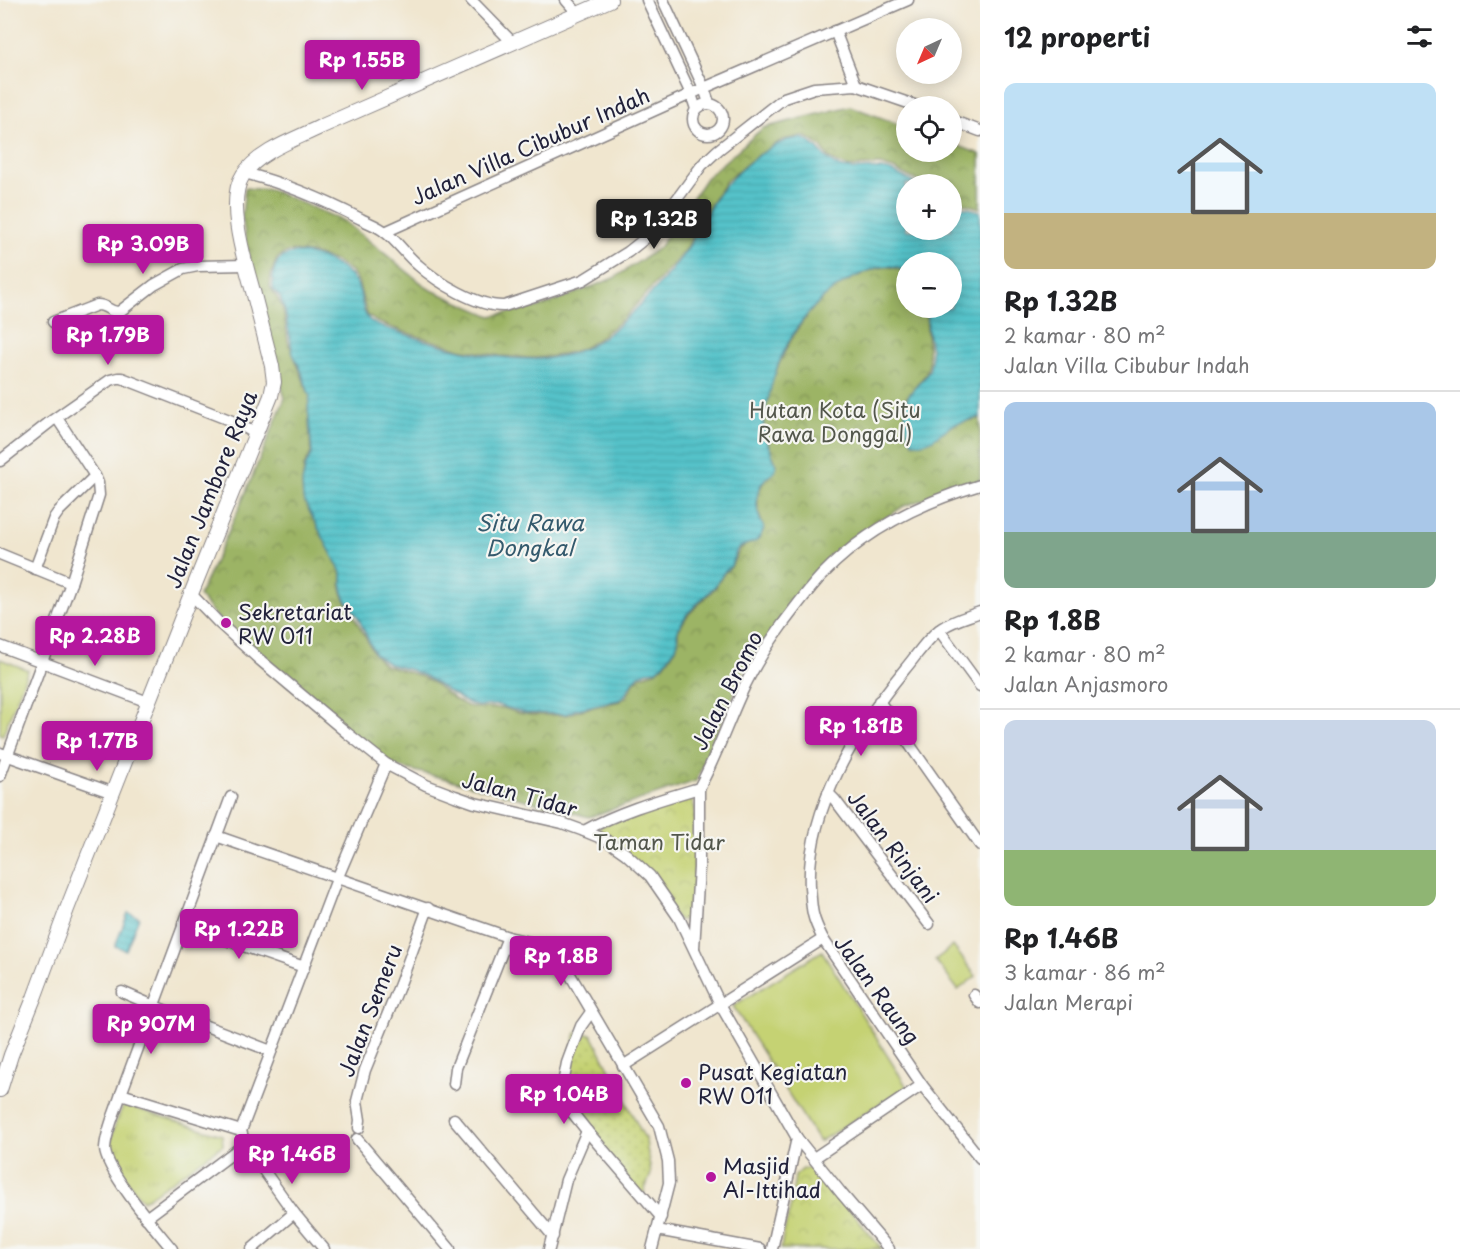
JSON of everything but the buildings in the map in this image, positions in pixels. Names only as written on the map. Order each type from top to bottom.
[{"type":"street","points":[[471,0],[512,42]]},
{"type":"street","points":[[566,0],[578,14]]},
{"type":"street","points":[[610,0],[320,127],[281,146],[258,160],[244,173],[323,201],[385,232],[418,265],[433,276],[452,288],[496,306],[511,304],[583,280],[628,252],[652,233],[702,165],[784,98],[814,88],[856,85],[896,99]]},
{"type":"street","points":[[647,0],[696,109]]},
{"type":"street","points":[[663,0],[704,88],[709,104]]},
{"type":"street","name":"Jalan Villa Cibubur Indah","points":[[385,232],[704,88],[908,0]]},
{"type":"street","points":[[835,31],[856,85]]},
{"type":"street","points":[[723,121],[719,130],[710,134],[700,132],[693,123],[694,113],[704,104],[714,105],[721,111],[723,121],[734,137]]},
{"type":"street","points":[[962,124],[980,131]]},
{"type":"street","points":[[710,134],[718,150]]},
{"type":"street","name":"Jalan Jambore Raya","points":[[0,1090],[5,1060],[34,998],[148,702],[271,396],[274,375],[239,235],[237,187],[244,173]]},
{"type":"street","points":[[53,322],[97,304],[119,312],[154,285],[183,269],[198,266],[247,267]]},
{"type":"street","points":[[0,461],[110,380],[118,378],[237,423],[256,434]]},
{"type":"street","points":[[0,776],[4,754],[42,662],[71,583],[99,495],[95,476],[57,418]]},
{"type":"street","points":[[35,569],[54,518],[95,476]]},
{"type":"street","name":"Jalan Bromo","points":[[699,788],[740,696],[766,649],[792,611],[824,573],[853,548],[886,526],[925,505],[980,486]]},
{"type":"street","points":[[0,554],[71,583]]},
{"type":"street","name":"Jalan Tidar","points":[[191,594],[260,660],[386,764],[426,785],[454,796],[562,823],[606,840],[626,854],[650,876],[679,918],[720,1004],[797,1138],[889,1249]]},
{"type":"street","points":[[823,939],[813,913],[810,878],[813,843],[828,793],[850,747],[879,701],[939,630],[980,612]]},
{"type":"street","points":[[939,630],[980,686]]},
{"type":"street","points":[[0,646],[148,702]]},
{"type":"street","points":[[879,701],[980,845]]},
{"type":"street","points":[[4,754],[113,793]]},
{"type":"street","points":[[324,1249],[294,1213],[245,1144],[241,1131],[303,967],[386,764]]},
{"type":"street","points":[[584,831],[601,821],[641,806],[699,788],[699,859],[694,948]]},
{"type":"street","name":"Jalan Rinjani","points":[[828,793],[929,924]]},
{"type":"street","points":[[172,1249],[146,1218],[116,1175],[106,1157],[105,1149],[121,1094],[231,797]]},
{"type":"street","points":[[216,836],[338,879],[538,944],[553,955],[571,976],[659,1126],[668,1161],[669,1183],[652,1249]]},
{"type":"street","name":"Jalan Semeru","points":[[428,908],[365,1070],[357,1101],[360,1120],[358,1133],[450,1249]]},
{"type":"street","points":[[183,925],[303,967]]},
{"type":"street","points":[[454,1084],[456,1068],[508,936]]},
{"type":"street","name":"Jalan Raung","points":[[623,1066],[823,939],[922,1085],[980,1158]]},
{"type":"street","points":[[122,992],[271,1051]]},
{"type":"street","points":[[591,1012],[581,1026],[570,1053],[561,1094],[587,1131],[661,1217]]},
{"type":"street","points":[[814,1158],[922,1085]]},
{"type":"street","points":[[121,1094],[241,1131]]},
{"type":"street","points":[[454,1119],[553,1236]]},
{"type":"street","points":[[549,1249],[566,1180],[587,1131]]},
{"type":"street","points":[[772,1249],[797,1138]]},
{"type":"street","points":[[146,1218],[245,1144]]},
{"type":"street","points":[[252,1249],[294,1213]]},
{"type":"street","points":[[657,1230],[760,1249]]},
{"type":"green space","name":"Hutan Kota (Situ Rawa Donggal)","points":[[850,106],[896,123],[896,162],[962,162],[962,147],[980,154],[980,208],[962,203],[962,174],[904,174],[880,165],[849,167],[829,158],[821,147],[803,136],[782,140],[750,161],[726,181],[687,247],[624,318],[587,346],[551,357],[501,356],[460,349],[401,331],[377,322],[367,315],[358,281],[351,271],[335,261],[315,254],[293,251],[278,258],[271,275],[270,287],[283,309],[288,341],[310,397],[308,407],[311,453],[305,464],[302,483],[303,499],[342,574],[341,589],[344,598],[374,654],[385,665],[418,675],[432,682],[456,700],[467,706],[478,708],[504,708],[531,715],[567,715],[620,701],[627,696],[635,681],[641,676],[657,671],[664,665],[676,649],[678,631],[687,616],[715,588],[724,573],[731,567],[740,549],[760,537],[762,533],[764,528],[758,510],[759,491],[765,480],[775,471],[776,465],[765,431],[766,406],[777,369],[786,350],[807,316],[819,302],[849,280],[877,268],[896,268],[896,318],[926,318],[929,364],[926,374],[906,398],[904,409],[908,436],[913,443],[925,442],[955,424],[980,418],[980,480],[904,506],[847,544],[809,581],[743,673],[696,781],[589,817],[387,764],[243,649],[199,596],[285,398],[256,302],[242,216],[245,188],[271,190],[344,221],[429,289],[491,316],[543,306],[614,278],[659,248],[706,178],[763,128]]},
{"type":"green space","points":[[0,659],[28,670],[3,735],[0,734]]},
{"type":"green space","name":"Taman Tidar","points":[[689,795],[695,808],[694,881],[689,919],[679,920],[615,845],[598,834],[598,828],[639,809]]},
{"type":"green space","points":[[953,946],[976,976],[958,990],[935,960]]},
{"type":"green space","points":[[822,951],[907,1087],[819,1142],[733,1006]]},
{"type":"green space","points":[[576,1033],[592,1035],[646,1141],[651,1174],[642,1197],[558,1095]]},
{"type":"green space","points":[[124,1105],[222,1135],[223,1145],[143,1201],[123,1175],[112,1153],[113,1131]]},
{"type":"green space","points":[[813,1166],[828,1183],[829,1194],[840,1198],[882,1249],[781,1249],[795,1176],[803,1169]]},
{"type":"water","name":"Situ Rawa Dongkal","points":[[802,138],[808,141],[839,167],[886,170],[896,174],[896,240],[962,240],[962,207],[980,211],[980,417],[953,425],[927,442],[917,443],[909,437],[905,410],[908,397],[928,373],[931,363],[928,318],[962,318],[962,252],[896,252],[896,267],[883,266],[842,284],[812,309],[789,341],[774,377],[763,420],[765,435],[776,467],[758,491],[759,517],[764,528],[761,535],[756,541],[737,550],[731,566],[687,614],[678,629],[678,642],[675,649],[663,665],[657,670],[639,675],[619,700],[577,709],[566,714],[526,713],[498,705],[477,706],[465,702],[425,676],[389,664],[375,654],[358,617],[345,598],[342,589],[342,574],[303,499],[302,483],[306,465],[312,453],[308,407],[310,397],[293,354],[285,311],[280,297],[273,289],[277,263],[284,256],[305,253],[340,267],[358,286],[368,318],[385,328],[447,347],[497,357],[537,359],[564,356],[583,349],[611,332],[641,304],[689,246],[710,207],[735,175],[764,152],[787,140]]},
{"type":"water","points":[[128,913],[139,917],[126,950],[115,946]]},
{"type":"place","name":"Sekretariat RW 011","points":[[226,623]]},
{"type":"place","name":"Pusat Kegiatan RW 011","points":[[686,1083]]},
{"type":"place","name":"Masjid Al-Ittihad","points":[[711,1177]]}]
